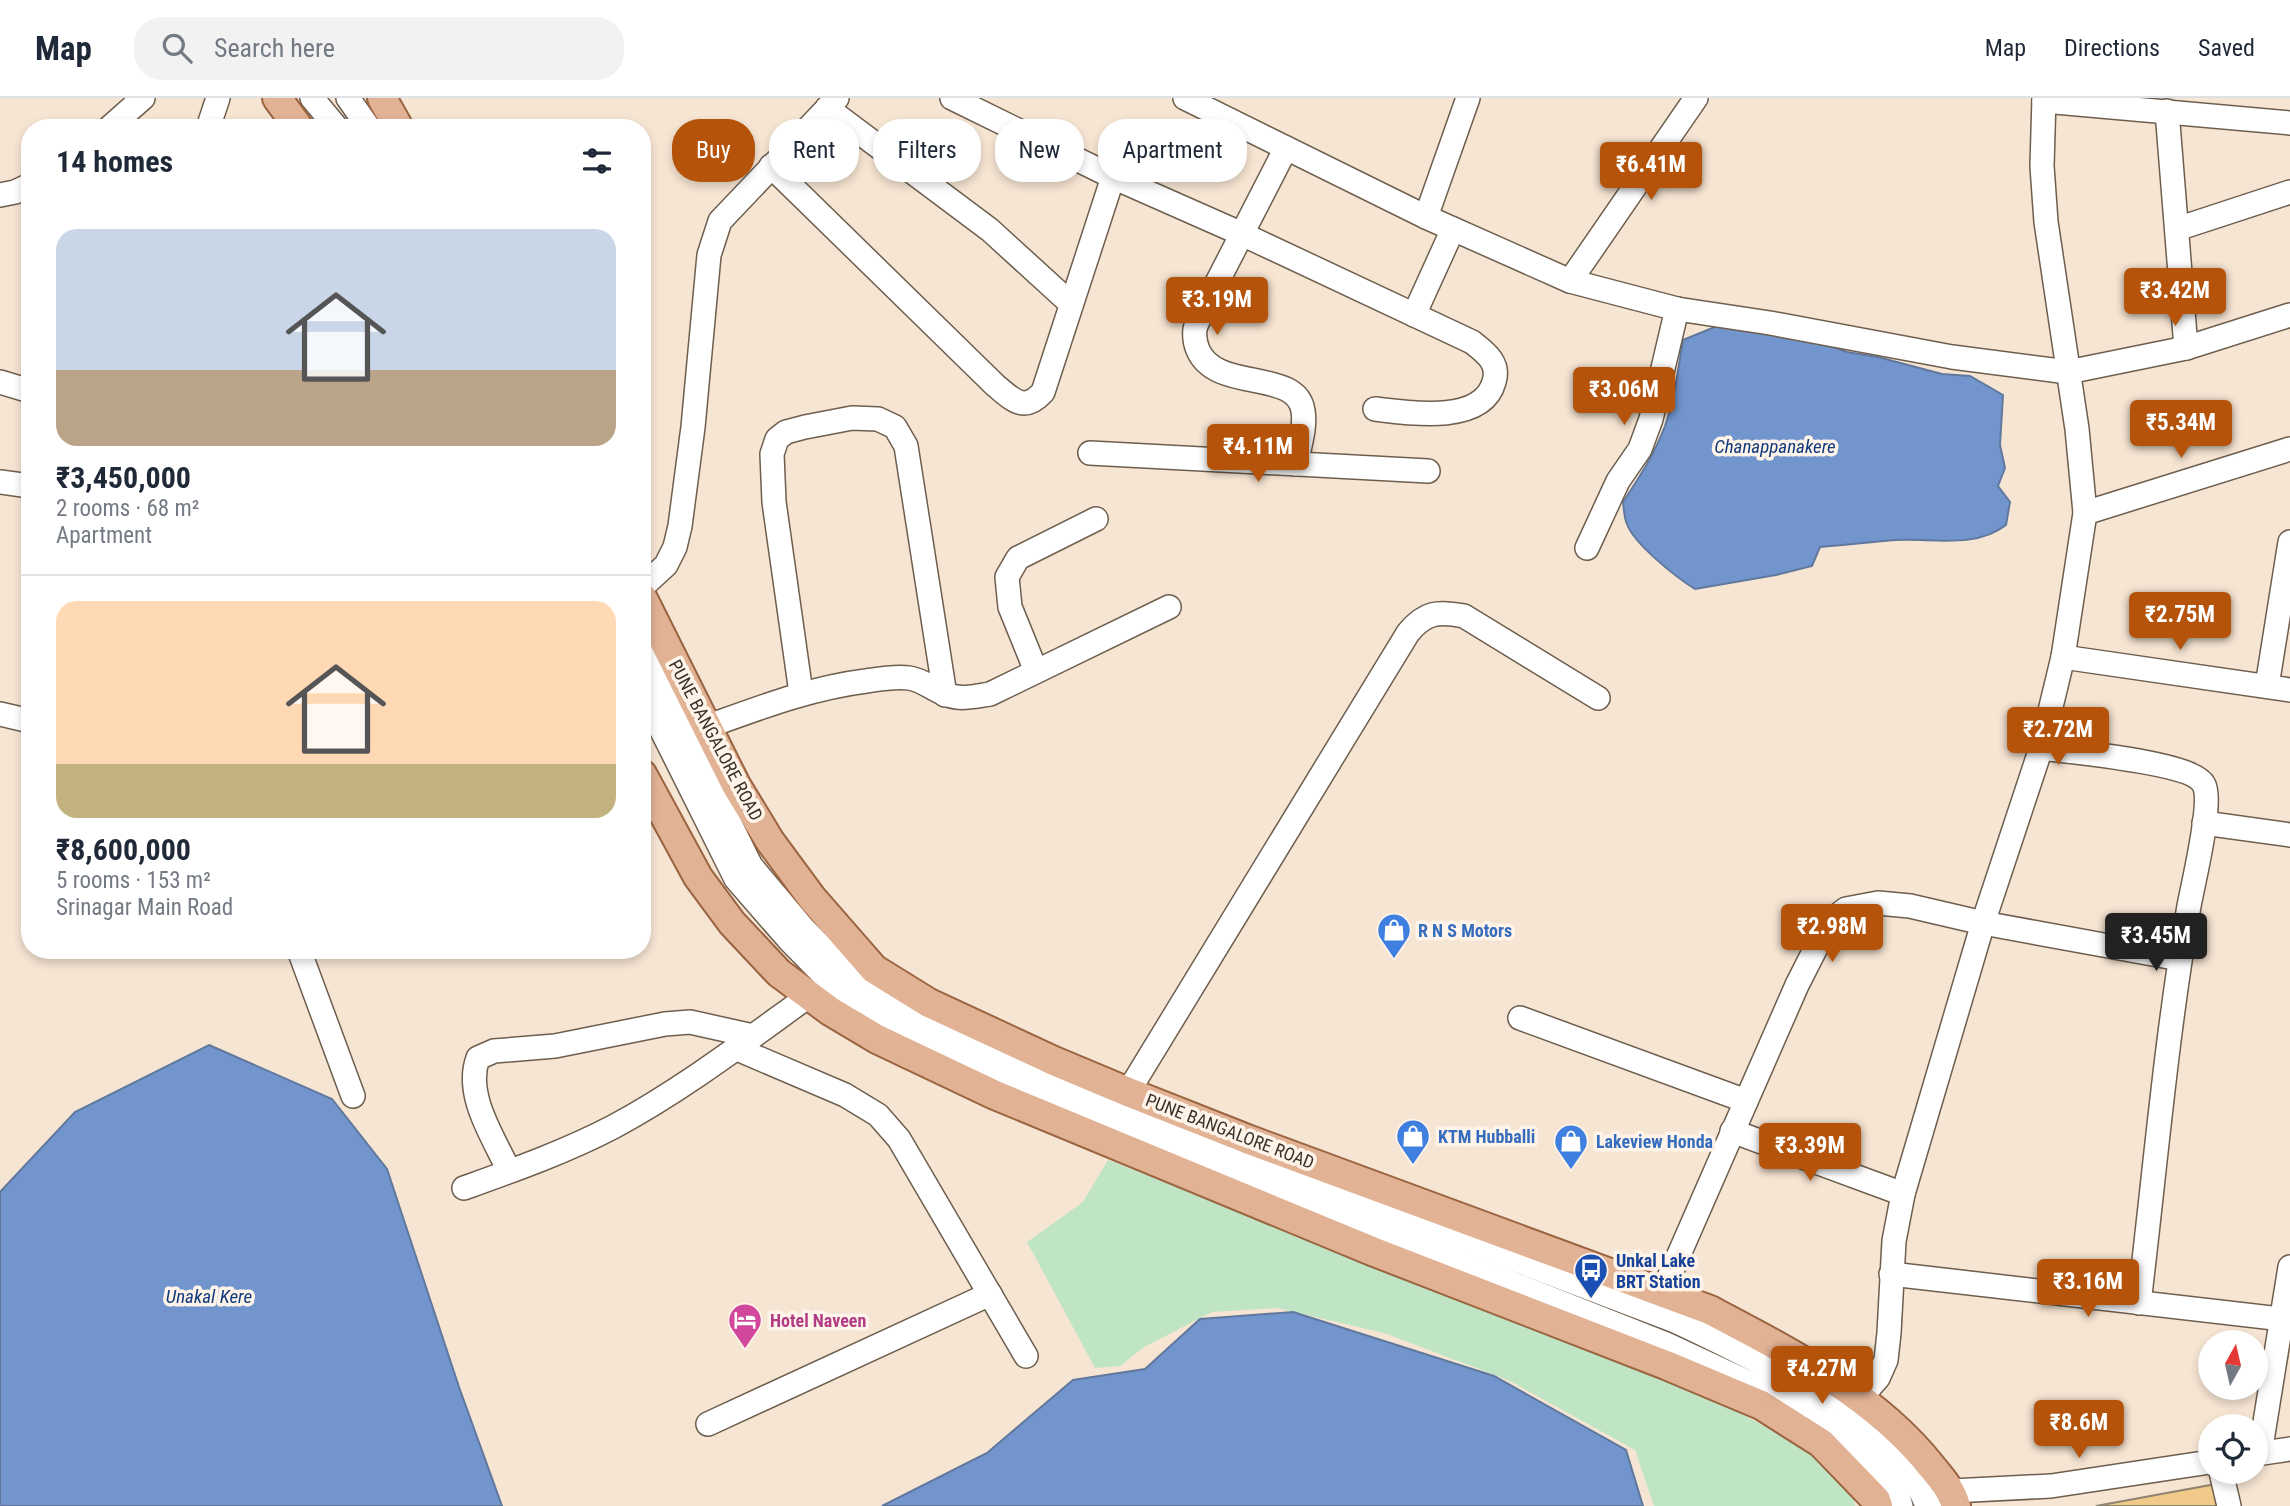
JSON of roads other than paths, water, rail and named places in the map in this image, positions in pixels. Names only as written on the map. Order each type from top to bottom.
[{"type":"main road","points":[[277,98],[292,119]]},
{"type":"main road","points":[[386,100],[395,119]]},
{"type":"main road","name":"PUNE BANGALORE ROAD","points":[[651,615],[736,785],[770,841],[812,898],[874,969],[929,1003],[1128,1092],[1259,1144],[1662,1291],[1710,1310],[1780,1347],[1840,1421],[1878,1506]]},
{"type":"main road","name":"PUNE BANGALORE ROAD","points":[[651,791],[698,877],[732,923],[779,973],[877,1039],[995,1095],[1372,1251],[1666,1365],[1761,1405],[1840,1421],[1918,1449],[1941,1502]]},
{"type":"street","points":[[119,119],[143,98]]},
{"type":"street","points":[[211,119],[218,98]]},
{"type":"street","points":[[312,98],[330,119]]},
{"type":"street","points":[[348,98],[363,119]]},
{"type":"street","points":[[952,98],[1098,170]]},
{"type":"street","points":[[1185,98],[1426,217],[1570,281],[1677,309],[1952,357],[2068,372],[2186,348],[2290,315]]},
{"type":"street","points":[[1426,217],[1468,98]]},
{"type":"street","points":[[1570,281],[1696,98]]},
{"type":"street","points":[[1840,1421],[1878,1378],[1885,1360],[1894,1241],[1903,1194],[1983,923],[2041,748],[2063,657],[2085,513],[2077,429],[2046,222],[2042,166],[2044,99],[2180,107],[2290,123]]},
{"type":"street","points":[[817,119],[832,103],[990,230],[1070,303]]},
{"type":"street","points":[[2180,107],[2177,229],[2186,348]]},
{"type":"street","points":[[1286,148],[1195,329],[1194,342],[1209,367],[1224,375],[1276,385],[1291,391],[1303,410],[1296,464]]},
{"type":"street","points":[[651,579],[666,565],[675,547],[680,526],[693,427],[709,255],[720,221],[769,168]]},
{"type":"street","points":[[787,182],[995,385],[1016,402],[1026,404],[1035,401],[1043,392],[1111,182]]},
{"type":"street","points":[[1124,182],[1472,342],[1487,354],[1495,366],[1497,374],[1493,388],[1481,401],[1460,410],[1426,415],[1375,409]]},
{"type":"street","points":[[0,195],[21,190]]},
{"type":"street","points":[[2177,229],[2290,192]]},
{"type":"street","points":[[1414,315],[1453,229]]},
{"type":"street","points":[[1587,548],[1618,481],[1640,449],[1651,418],[1677,309]]},
{"type":"street","points":[[0,382],[21,388]]},
{"type":"street","points":[[801,693],[774,502],[772,454],[777,439],[786,432],[852,418],[877,419],[895,427],[906,446],[945,695]]},
{"type":"street","points":[[2085,513],[2290,449]]},
{"type":"street","points":[[1090,453],[1428,471]]},
{"type":"street","points":[[0,482],[21,485]]},
{"type":"street","points":[[1036,671],[1010,607],[1006,577],[1018,558],[1096,519]]},
{"type":"street","points":[[2063,657],[2279,688],[2290,542]]},
{"type":"street","points":[[706,727],[801,693],[848,683],[909,678],[930,685],[945,695],[962,699],[990,694],[1169,607]]},
{"type":"street","points":[[1128,1092],[1418,620],[1447,613],[1464,616],[1598,698]]},
{"type":"street","points":[[651,664],[751,866],[802,927],[860,986],[1025,1068],[1129,1113],[1675,1321],[1760,1362],[1802,1386],[1840,1421],[1896,1491],[1901,1506]]},
{"type":"street","points":[[651,709],[736,879],[847,999],[984,1068],[1121,1129],[1666,1343],[1769,1392],[1840,1421]]},
{"type":"street","points":[[0,714],[21,719]]},
{"type":"street","points":[[2041,748],[2169,767],[2195,775],[2204,784],[2207,795],[2180,959],[2139,1303]]},
{"type":"street","points":[[2204,823],[2290,835]]},
{"type":"street","points":[[1662,1291],[1797,985],[1829,922],[1846,909],[1878,903],[1910,906],[1983,923],[2180,959]]},
{"type":"street","points":[[302,959],[353,1096]]},
{"type":"street","points":[[464,1188],[547,1157],[612,1127],[669,1093],[810,995]]},
{"type":"street","points":[[1520,1018],[1746,1101]]},
{"type":"street","points":[[509,1171],[481,1110],[473,1084],[473,1070],[478,1058],[494,1051],[555,1046],[665,1024],[690,1022],[744,1042],[878,1115],[899,1139],[1026,1356]]},
{"type":"street","points":[[1732,1131],[1903,1194]]},
{"type":"street","points":[[2266,1414],[2286,1320],[2290,1267]]},
{"type":"street","points":[[1891,1273],[2286,1320]]},
{"type":"street","points":[[708,1424],[990,1294]]},
{"type":"street","points":[[2268,1453],[2290,1450]]},
{"type":"street","points":[[1941,1502],[2198,1464]]},
{"type":"street","points":[[2224,1484],[2229,1506]]},
{"type":"water","name":"Chanappanakere","points":[[1717,326],[1811,339],[1847,352],[1878,357],[1942,374],[1970,376],[2003,395],[2000,445],[2005,468],[1998,486],[2010,502],[2006,525],[1981,537],[1967,540],[1896,540],[1820,547],[1812,566],[1695,589],[1687,584],[1638,541],[1626,522],[1623,502],[1652,456],[1665,426],[1674,394],[1683,340]]},
{"type":"water","name":"Unakal Kere","points":[[209,1045],[332,1099],[387,1169],[459,1387],[502,1506],[0,1506],[0,1192],[75,1112]]},
{"type":"water","points":[[1293,1312],[1494,1376],[1626,1450],[1643,1506],[882,1506],[987,1453],[1073,1380],[1145,1369],[1200,1319]]},
{"type":"place","name":"R N S Motors","points":[[1394,960]]},
{"type":"place","name":"KTM Hubballi","points":[[1413,1166]]},
{"type":"place","name":"Lakeview Honda","points":[[1571,1171]]},
{"type":"place","name":"Unkal Lake BRT Station","points":[[1591,1300]]},
{"type":"place","name":"Hotel Naveen","points":[[745,1350]]}]
